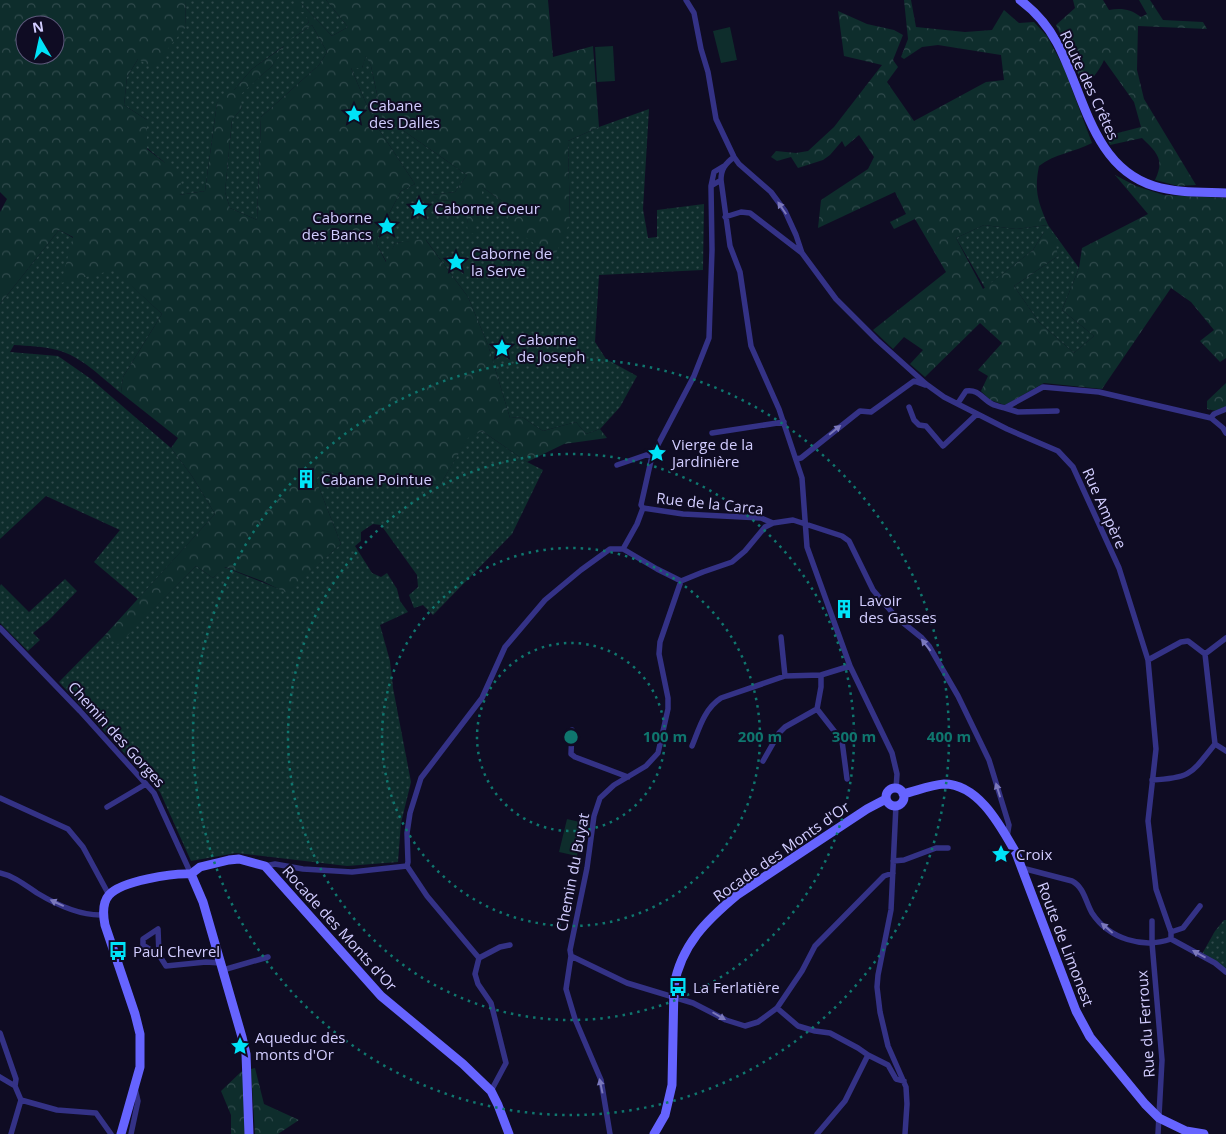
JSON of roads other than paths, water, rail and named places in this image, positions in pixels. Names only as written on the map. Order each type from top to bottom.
[{"type":"street","name":"Rue Ampère","points":[[686,0],[694,13],[701,49],[708,72],[716,119],[734,157],[739,164],[771,192],[785,211],[802,253],[836,300],[877,340],[926,384],[944,397],[1058,452],[1073,467],[1119,568],[1148,660],[1156,749],[1148,820],[1156,889],[1171,932],[1171,939]]},
{"type":"street","name":"Route des Crêtes","points":[[1020,0],[1042,20],[1054,38],[1099,142],[1118,165],[1140,181],[1154,186],[1170,190],[1226,193]]},
{"type":"street","points":[[623,548],[637,524],[643,508],[641,505],[652,456],[694,376],[709,338],[712,250],[711,186],[714,172],[734,157]]},
{"type":"street","points":[[724,166],[720,180],[725,217],[730,246],[740,272],[751,346],[784,422],[796,459],[804,491],[808,547],[850,666],[892,753],[897,774],[901,802],[896,806],[891,910],[878,975],[877,993],[888,1046],[906,1087],[905,1134]]},
{"type":"street","points":[[711,186],[720,180]]},
{"type":"street","points":[[725,217],[741,212],[750,213],[802,253]]},
{"type":"street","points":[[796,459],[801,458],[860,411],[871,412],[914,381],[926,384]]},
{"type":"street","points":[[1005,408],[1043,387],[1099,392],[1211,418],[1223,428],[1226,434]]},
{"type":"street","points":[[958,403],[966,392],[972,390],[991,404],[1018,412],[1056,412]]},
{"type":"street","points":[[909,407],[914,420],[919,425],[926,426],[943,446],[977,414]]},
{"type":"street","points":[[1211,418],[1214,414],[1226,409]]},
{"type":"street","points":[[712,433],[784,422]]},
{"type":"street","points":[[617,465],[646,455],[652,456]]},
{"type":"street","name":"Rue de la Carca","points":[[643,508],[683,514],[762,518],[773,523],[793,520],[842,536],[849,541],[874,590],[896,617],[922,638],[958,696],[989,760],[1008,825],[1006,836]]},
{"type":"street","points":[[406,866],[408,862],[407,833],[410,813],[421,778],[482,698],[505,647],[546,600],[581,570],[610,549],[623,548],[657,570],[681,581],[732,562],[745,551],[765,527],[773,523]]},
{"type":"street","name":"Chemin du Buyat","points":[[610,1134],[601,1080],[575,1019],[566,990],[571,956],[570,950],[587,868],[594,816],[600,798],[614,785],[646,766],[658,753],[668,708],[668,698],[659,654],[660,642],[681,581]]},
{"type":"street","name":"Chemin des Gorges","points":[[0,628],[80,711],[160,802],[191,874]]},
{"type":"street","points":[[781,637],[785,676]]},
{"type":"street","points":[[1205,654],[1226,638]]},
{"type":"street","points":[[1148,660],[1181,642],[1188,641],[1205,654],[1215,744],[1189,774],[1176,778],[1152,780]]},
{"type":"street","points":[[692,746],[702,721],[714,702],[721,698],[785,676],[821,675],[850,666]]},
{"type":"street","points":[[821,675],[817,709],[842,741],[847,779]]},
{"type":"street","points":[[763,761],[779,733],[817,709]]},
{"type":"street","points":[[572,730],[571,754],[628,777]]},
{"type":"street","points":[[1215,744],[1226,751]]},
{"type":"street","points":[[107,807],[146,784]]},
{"type":"street","name":"Route de Limonest","points":[[899,791],[944,784],[968,790],[977,796],[1006,836],[1022,868],[1076,1011],[1090,1036],[1104,1056],[1159,1118],[1186,1132],[1204,1134]]},
{"type":"street","points":[[896,806],[891,805],[886,799],[888,791],[899,791]]},
{"type":"street","points":[[0,798],[68,829],[83,847],[108,895],[104,904],[103,915],[140,1034],[140,1067],[121,1134]]},
{"type":"street","name":"Rocade des Monts d'Or","points":[[654,1134],[665,1115],[672,1085],[676,973],[690,942],[722,908],[781,865],[867,809],[886,799]]},
{"type":"street","points":[[894,861],[904,860],[936,848],[948,848]]},
{"type":"street","name":"Rocade des Monts d'Or","points":[[108,895],[122,886],[177,873],[191,874],[200,867],[239,859],[265,866],[381,996],[463,1064],[491,1091],[509,1134]]},
{"type":"street","points":[[265,866],[275,864],[303,869],[352,872],[406,866]]},
{"type":"street","points":[[406,866],[427,896],[479,958]]},
{"type":"street","points":[[1022,868],[1078,884],[1093,914],[1110,932],[1135,942],[1152,943],[1171,939],[1216,963],[1226,972]]},
{"type":"street","points":[[0,873],[10,875],[57,904],[89,916],[103,915]]},
{"type":"street","points":[[571,956],[627,983],[693,1003],[726,1020],[745,1026],[758,1022],[777,1008],[802,971],[815,946],[884,876],[893,873]]},
{"type":"street","points":[[191,874],[204,902],[246,1054],[249,1134]]},
{"type":"street","points":[[1171,932],[1183,928],[1200,906]]},
{"type":"street","name":"Rue du Ferroux","points":[[1152,921],[1152,943],[1162,1060],[1158,1134]]},
{"type":"street","points":[[479,958],[510,945]]},
{"type":"street","points":[[206,962],[218,952]]},
{"type":"street","points":[[159,955],[166,966],[206,962],[222,966],[268,957]]},
{"type":"street","points":[[479,958],[475,974],[478,984],[491,1003],[506,1063],[491,1091]]},
{"type":"street","points":[[777,1008],[798,1026],[815,1032],[830,1033],[888,1065],[896,1079],[904,1081]]},
{"type":"street","points":[[0,1033],[16,1078],[15,1086]]},
{"type":"street","points":[[817,1134],[845,1101],[868,1055]]},
{"type":"street","points":[[0,1077],[15,1086],[22,1100],[11,1134]]},
{"type":"street","points":[[131,1134],[138,1101],[135,1086]]},
{"type":"street","points":[[22,1100],[57,1110],[96,1113],[111,1134]]},
{"type":"place","name":"Cabane des Dalles","points":[[354,114]]},
{"type":"place","name":"Caborne Coeur","points":[[419,208]]},
{"type":"place","name":"Caborne des Bancs","points":[[387,226]]},
{"type":"place","name":"Caborne de la Serve","points":[[456,262]]},
{"type":"place","name":"Caborne de Joseph","points":[[502,348]]},
{"type":"place","name":"Vierge de la Jardinière","points":[[657,453]]},
{"type":"place","name":"Cabane Pointue","points":[[306,479]]},
{"type":"place","name":"Lavoir des Gasses","points":[[844,609]]},
{"type":"place","name":"Croix","points":[[1001,854]]},
{"type":"place","name":"Paul Chevrel","points":[[118,951]]},
{"type":"place","name":"La Ferlatière","points":[[678,987]]},
{"type":"place","name":"Aqueduc des monts d'Or","points":[[240,1046]]}]
